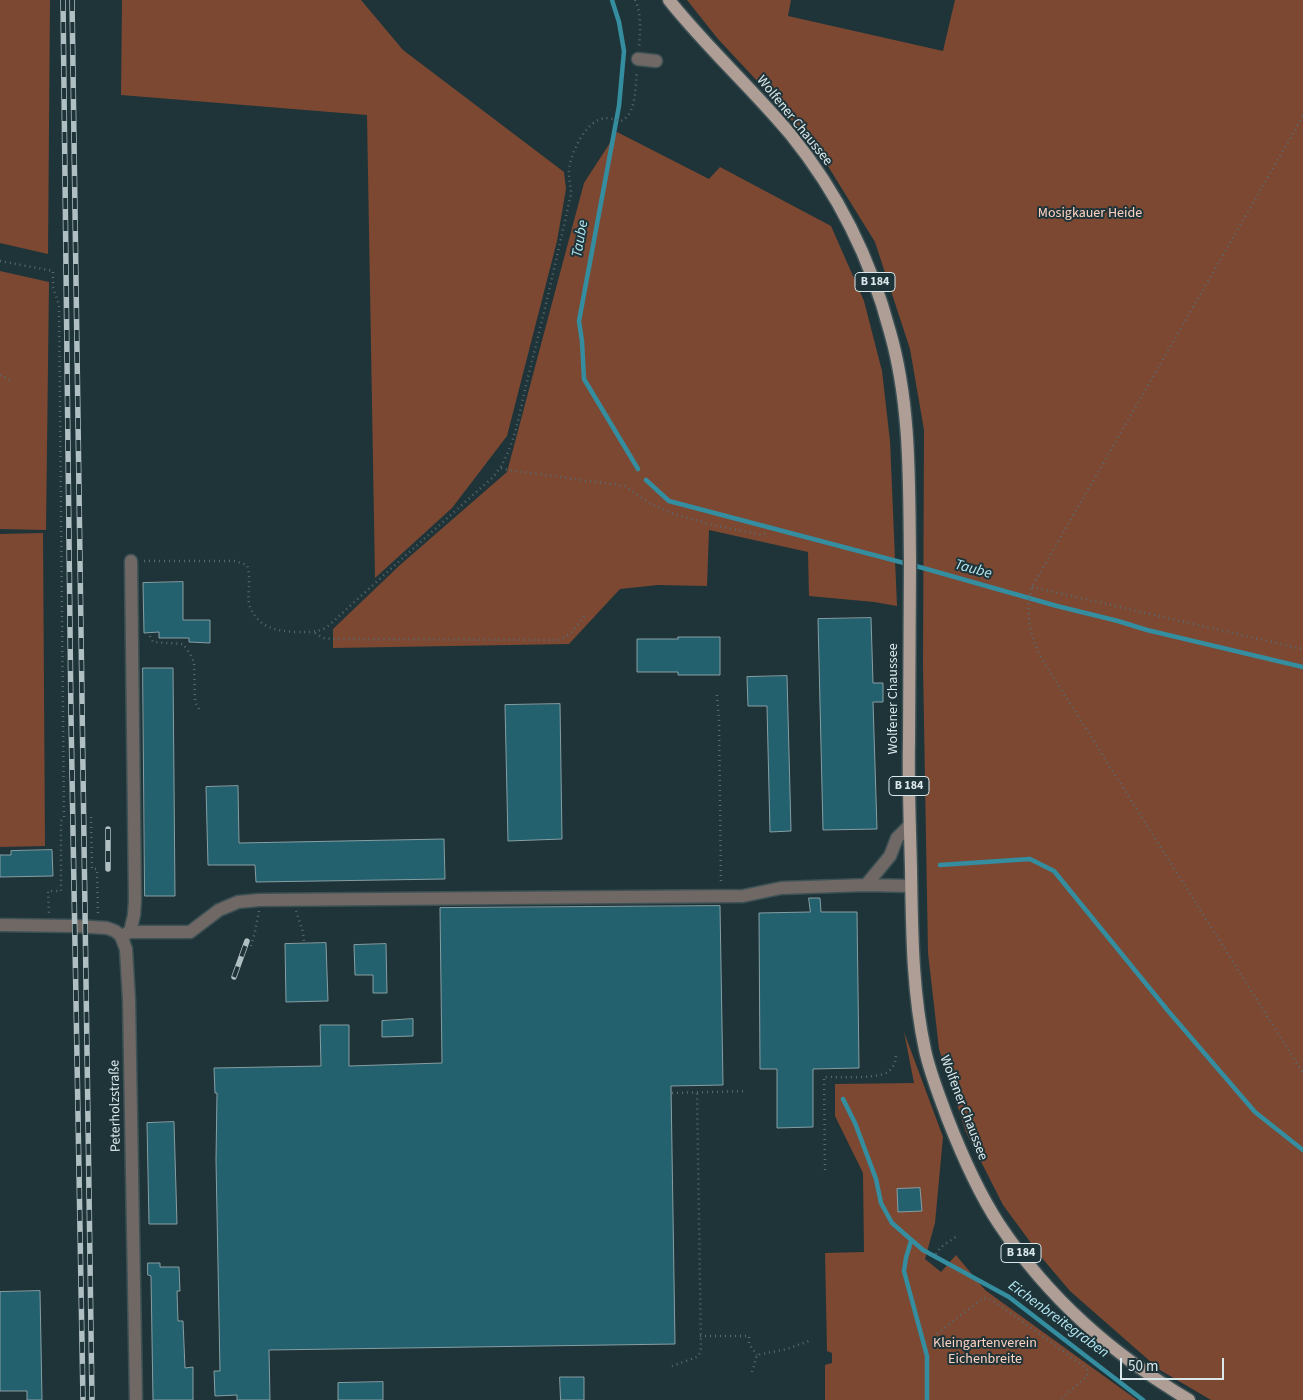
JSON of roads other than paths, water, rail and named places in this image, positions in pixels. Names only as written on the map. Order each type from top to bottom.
[{"type":"main road","name":"Wolfener Chaussee","points":[[669,0],[703,40],[766,106],[801,148],[833,194],[860,246],[875,282],[897,360],[907,438],[910,544],[908,746],[914,977],[925,1051],[940,1098],[974,1179],[1000,1225],[1049,1288],[1111,1347],[1189,1400]]},
{"type":"street","points":[[638,59],[656,60]]},
{"type":"street","points":[[125,934],[134,915],[135,900],[131,561]]},
{"type":"street","points":[[866,885],[890,856],[897,838],[910,825]]},
{"type":"street","points":[[0,925],[98,927],[125,934],[190,932],[219,910],[238,902],[259,900],[743,896],[781,888],[866,885],[911,886]]},
{"type":"street","points":[[24,912],[24,926]]},
{"type":"street","name":"Peterholzstraße","points":[[125,934],[129,1000],[136,1400]]},
{"type":"waterway","name":"Taube","points":[[612,0],[619,22],[624,51],[619,106],[579,321],[584,379],[638,469]]},
{"type":"waterway","name":"Taube","points":[[646,480],[669,501],[1147,630],[1303,667]]},
{"type":"waterway","points":[[940,865],[1030,859],[1054,871],[1169,1012],[1255,1112],[1303,1150]]},
{"type":"waterway","name":"Eichenbreitegraben","points":[[843,1099],[855,1123],[876,1179],[881,1203],[892,1223],[923,1250],[1009,1297],[1143,1400]]},
{"type":"waterway","points":[[911,1241],[904,1271],[927,1356],[927,1400]]},
{"type":"railway","points":[[63,0],[71,716],[83,1400]]},
{"type":"railway","points":[[72,0],[92,1400]]},
{"type":"railway","points":[[108,829],[108,869]]},
{"type":"railway","points":[[234,977],[247,941]]},
{"type":"park label","name":"Mosigkauer Heide","points":[[1090,214]]},
{"type":"park label","name":"Kleingartenverein Eichenbreite","points":[[985,1352]]}]
